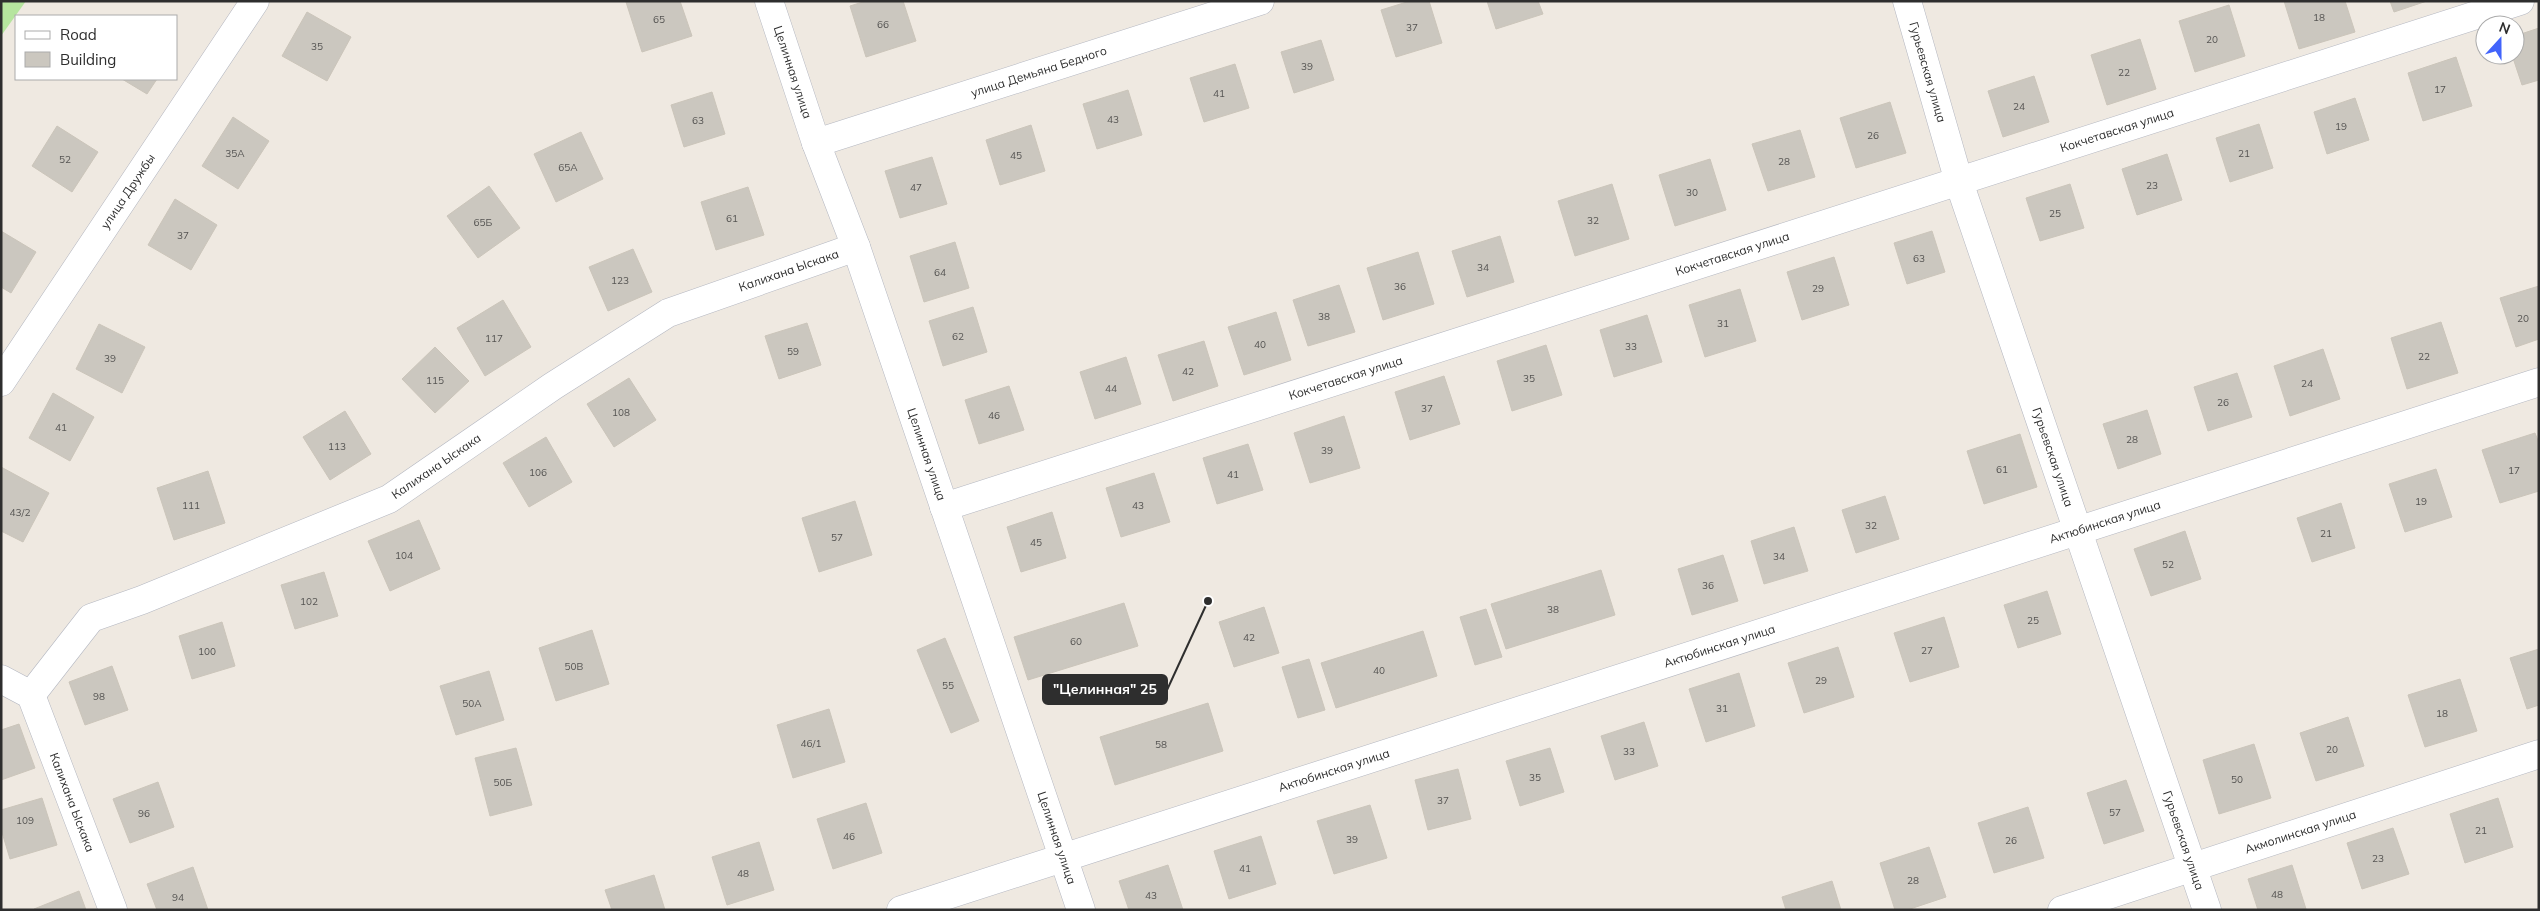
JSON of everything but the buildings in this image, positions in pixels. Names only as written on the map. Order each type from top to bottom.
[{"type":"street","name":"улица Дружбы","points":[[1,382],[254,1]]},
{"type":"street","name":"Целинная улица","points":[[768,1],[816,143],[856,248],[1081,910]]},
{"type":"street","name":"улица Демьяна Бедного","points":[[816,143],[1260,1]]},
{"type":"street","name":"Гурьевская улица","points":[[1907,1],[1959,182],[2207,910]]},
{"type":"street","name":"Кокчетавская улица","points":[[944,507],[2520,1]]},
{"type":"street","name":"Калихана Ыскака","points":[[113,910],[31,695],[91,618],[142,600],[389,499],[553,386],[668,313],[856,248]]},
{"type":"street","name":"Актюбинская улица","points":[[901,910],[2539,382]]},
{"type":"street","points":[[1,679],[31,695]]},
{"type":"street","name":"Акмолинская улица","points":[[2062,910],[2539,754]]},
{"type":"green space","points":[[1,1],[26,1],[15,15],[1,36]]},
{"type":"place","name":"\"Целинная\" 25","points":[[1208,601]]}]
